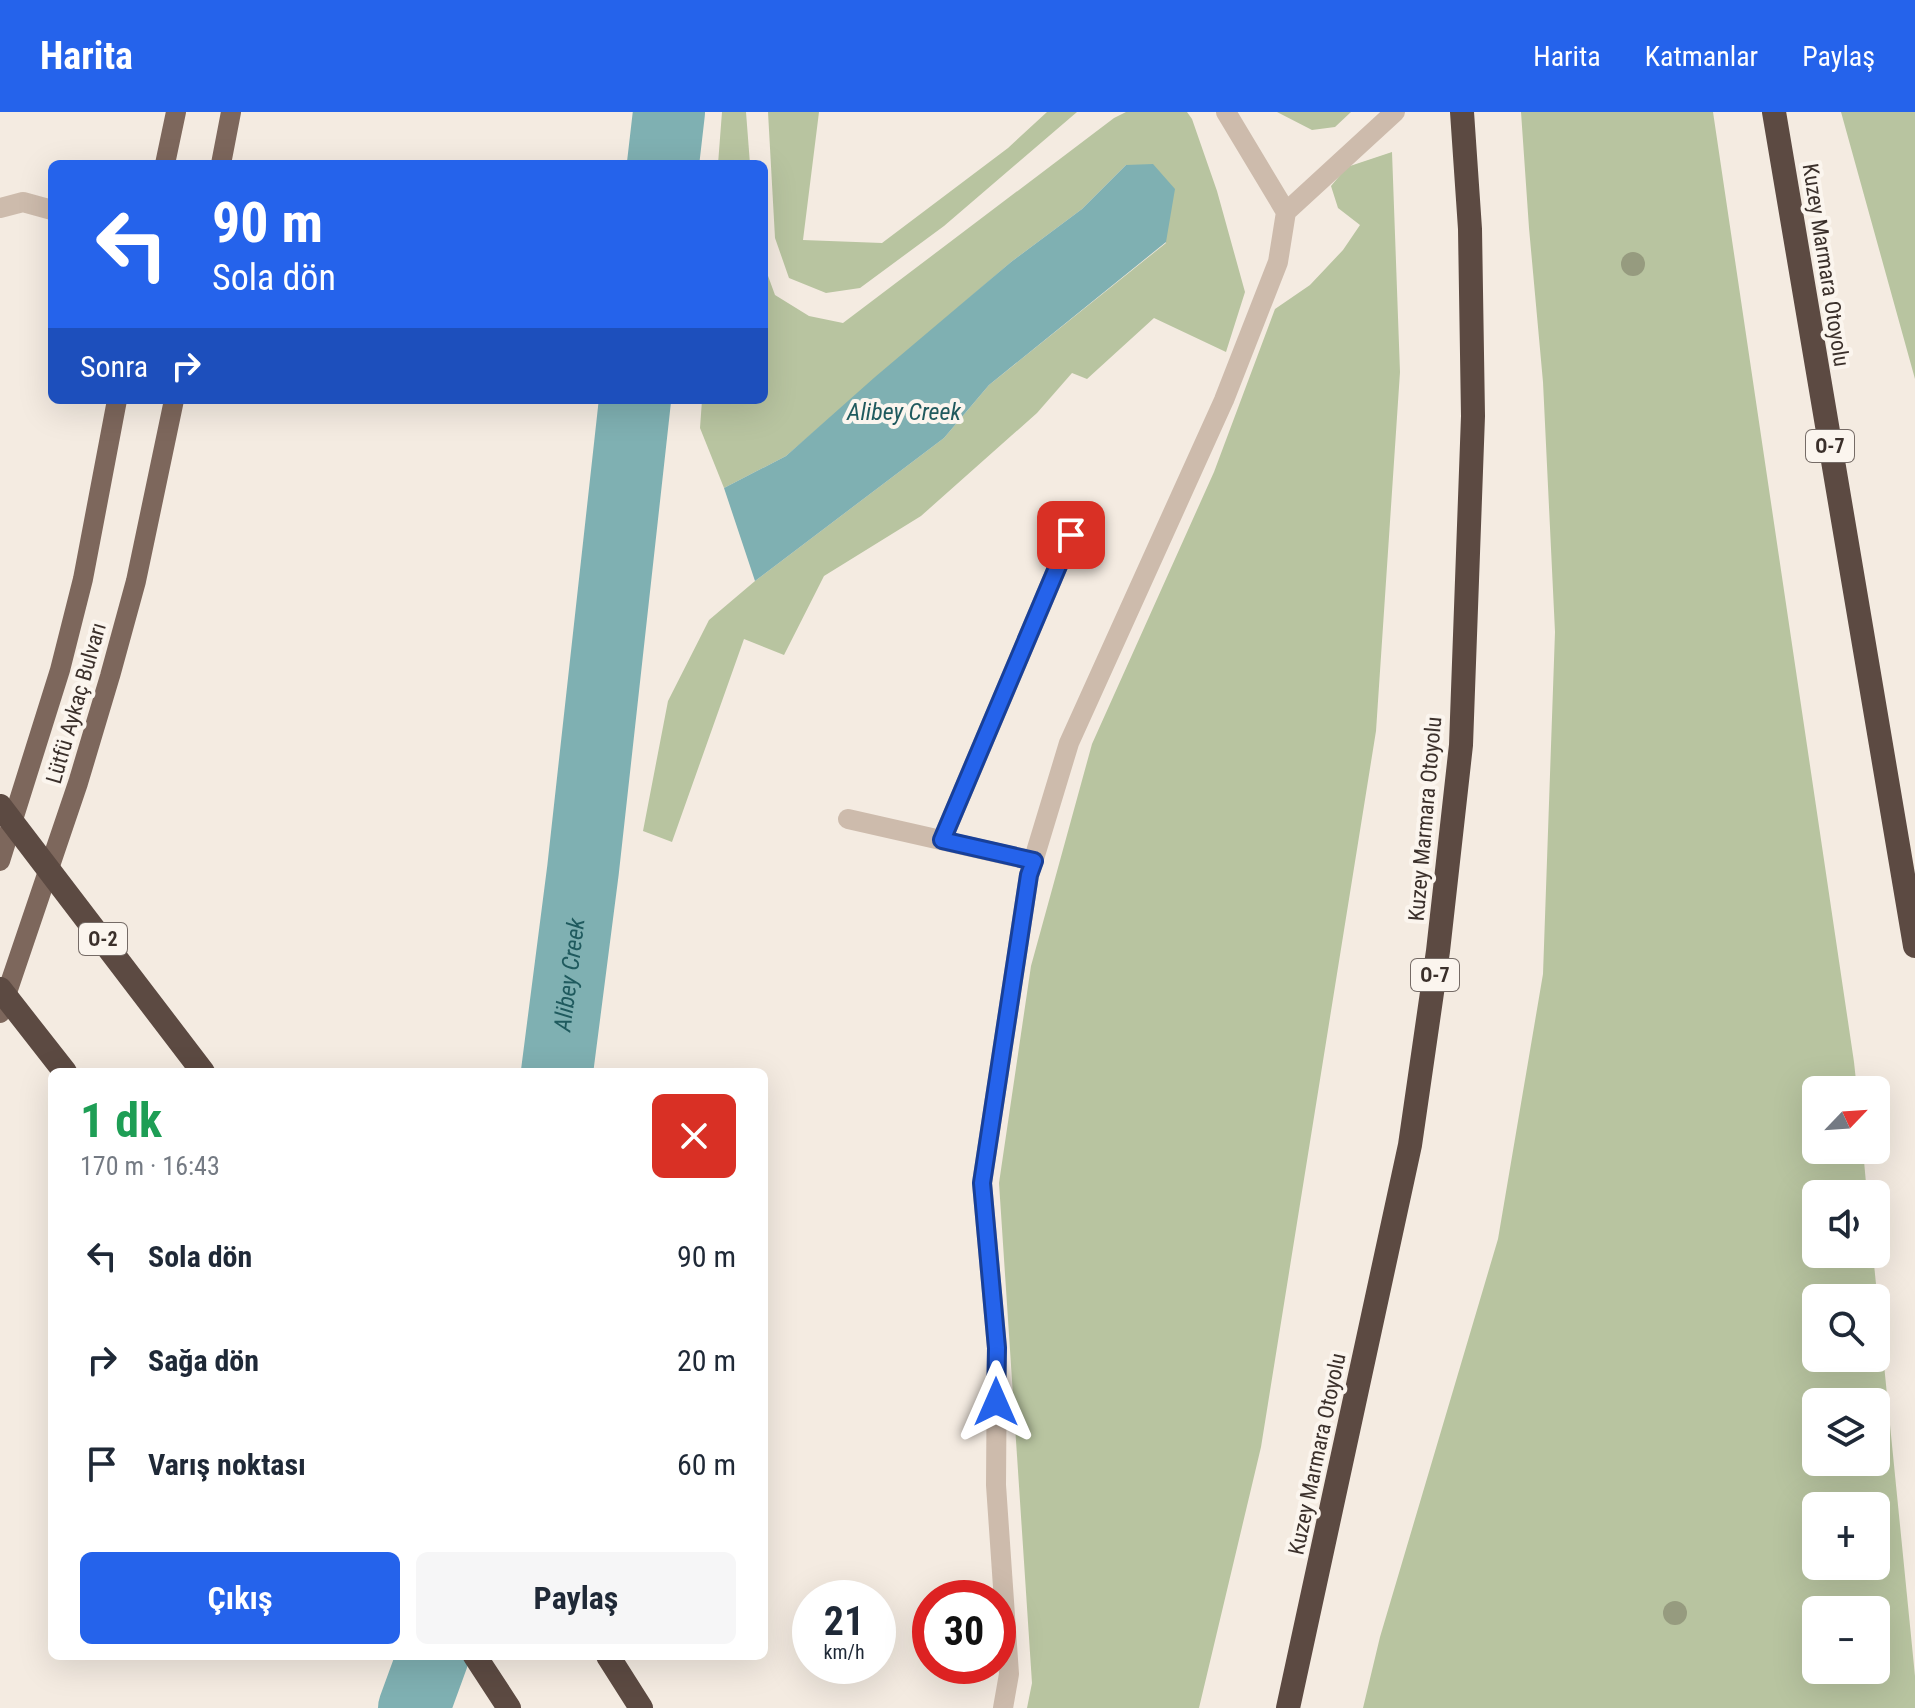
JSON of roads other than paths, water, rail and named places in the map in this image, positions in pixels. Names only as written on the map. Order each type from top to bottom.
[{"type":"highway","name":"Kuzey Marmara Otoyolu","points":[[1288,1708],[1410,1145],[1438,951],[1461,745],[1473,416],[1470,229],[1462,112]]},
{"type":"highway","name":"Kuzey Marmara Otoyolu","points":[[1774,112],[1915,946]]},
{"type":"highway","name":"O-2","points":[[0,806],[200,1068]]},
{"type":"highway","points":[[0,989],[62,1068]]},
{"type":"highway","points":[[478,1660],[509,1708]]},
{"type":"highway","points":[[611,1660],[641,1708]]},
{"type":"main road","points":[[166,160],[176,112]]},
{"type":"main road","points":[[222,160],[231,112]]},
{"type":"main road","name":"Lütfü Aykaç Bulvarı","points":[[0,861],[60,670],[79,594],[116,404]]},
{"type":"main road","name":"Lütfü Aykaç Bulvarı","points":[[0,1013],[78,783],[110,676],[136,581],[173,404]]},
{"type":"street","points":[[1226,112],[1286,212]]},
{"type":"street","points":[[1003,1708],[1009,1674],[996,1485],[997,1348],[982,1183],[1029,875],[1069,743],[1224,400],[1278,262],[1286,212],[1395,112]]},
{"type":"street","points":[[0,208],[23,202],[48,209]]},
{"type":"street","points":[[942,840],[1071,535]]},
{"type":"street","points":[[848,819],[1034,861]]},
{"type":"water","name":"Alibey Creek","points":[[1153,164],[1175,189],[1166,242],[989,385],[944,438],[755,581],[724,488],[786,456],[1011,262],[1082,209],[1126,165]]},
{"type":"waterway","name":"Alibey Creek","points":[[663,160],[669,112]]},
{"type":"waterway","name":"Alibey Creek","points":[[558,1068],[583,870],[635,404]]},
{"type":"waterway","name":"Alibey Creek","points":[[414,1708],[432,1660]]}]
